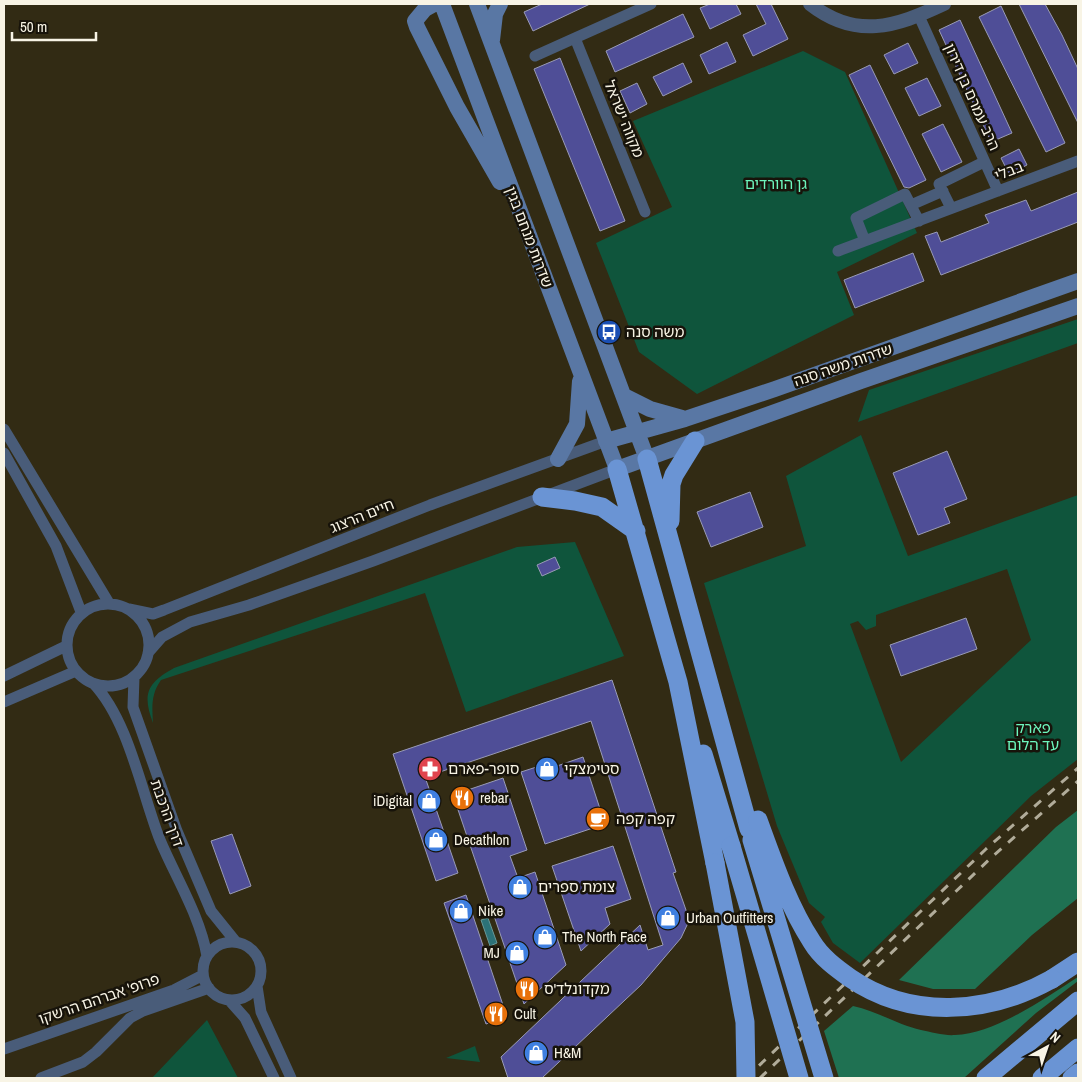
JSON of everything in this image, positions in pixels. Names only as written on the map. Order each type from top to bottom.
[{"type":"highway","points":[[669,543],[671,484],[674,475],[695,441]]},
{"type":"highway","points":[[648,459],[710,690],[754,825],[824,1078]]},
{"type":"highway","points":[[617,469],[678,682],[716,790],[799,1078]]},
{"type":"highway","points":[[542,497],[576,500],[602,507],[636,531]]},
{"type":"highway","points":[[678,682],[745,1022],[746,1078]]},
{"type":"highway","points":[[754,825],[812,942],[829,962],[858,983],[903,1002],[926,1007],[963,1008],[999,1001],[1052,979],[1078,962]]},
{"type":"highway","points":[[986,1078],[1078,1001]]},
{"type":"highway","points":[[1042,1078],[1078,1048]]},
{"type":"highway","points":[[1072,1078],[1078,1073]]},
{"type":"main road","points":[[434,4],[425,9],[415,21],[417,27],[457,107],[522,218]]},
{"type":"main road","name":"שדרות מנחם בגין","points":[[442,4],[617,469]]},
{"type":"main road","points":[[477,4],[648,459]]},
{"type":"main road","points":[[493,49],[493,27],[500,4]]},
{"type":"main road","name":"שדרות משה סנה","points":[[606,441],[685,419],[843,366],[1078,282]]},
{"type":"main road","name":"שדרות משה סנה","points":[[617,469],[1078,306]]},
{"type":"main road","points":[[558,459],[577,424],[580,372]]},
{"type":"main road","points":[[626,397],[654,411],[685,419]]},
{"type":"street","points":[[535,56],[651,4]]},
{"type":"street","points":[[810,4],[822,14],[842,23],[877,26],[898,23],[919,16],[944,4]]},
{"type":"street","name":"הרב עמרם בן דירון","points":[[919,16],[998,191]]},
{"type":"street","name":"מקווה ישראל","points":[[574,38],[645,212]]},
{"type":"street","name":"בבלי","points":[[838,251],[1078,161]]},
{"type":"street","name":"בבלי","points":[[911,205],[942,190],[939,184],[984,162]]},
{"type":"street","points":[[942,190],[951,208]]},
{"type":"street","points":[[865,241],[856,218],[905,194],[918,221]]},
{"type":"street","points":[[4,429],[109,603]]},
{"type":"street","name":"חיים הרצוג","points":[[129,609],[152,614],[164,610],[430,505],[606,441]]},
{"type":"street","points":[[4,453],[56,546],[81,612]]},
{"type":"street","points":[[148,653],[149,640],[146,628],[139,617],[129,609],[109,603],[92,606],[81,612],[67,633],[66,646],[71,664],[76,671],[93,683],[114,685],[134,677],[140,670],[148,653],[162,637],[190,622],[249,605],[617,469]]},
{"type":"street","points":[[4,676],[66,646]]},
{"type":"street","points":[[4,702],[76,671]]},
{"type":"street","name":"דרך הרכבת","points":[[134,677],[133,706],[177,831],[211,911],[220,925],[236,942]]},
{"type":"street","name":"דרך הרכבת","points":[[93,683],[110,702],[120,724],[160,838],[202,933],[207,956]]},
{"type":"street","points":[[274,1078],[245,1018],[229,1000],[214,994],[203,975],[207,956],[219,944],[236,942],[253,950],[260,961],[261,974],[258,986],[260,1012],[292,1078]]},
{"type":"street","name":"פרופ' אברהם הרשקו","points":[[4,1049],[174,990],[203,975]]},
{"type":"street","points":[[229,1000],[246,997],[258,986]]},
{"type":"street","name":"פרופ' אברהם הרשקו","points":[[41,1078],[83,1062],[96,1052],[120,1026],[136,1015],[209,988]]},
{"type":"green space","name":"גן הוורדים","points":[[803,51],[845,72],[917,233],[837,272],[854,315],[697,394],[639,352],[596,243],[672,207],[633,121]]},
{"type":"green space","points":[[1078,319],[1078,343],[858,422],[869,390]]},
{"type":"green space","name":"פארק עד הלום","points":[[861,435],[908,556],[1078,495],[1078,759],[1031,796],[860,963],[833,943],[821,922],[825,917],[809,903],[777,826],[704,583],[806,546],[786,476]],"holes":[[[1007,569],[1031,640],[901,762],[850,624],[858,621],[866,630],[876,626],[876,615]]]},
{"type":"green space","points":[[575,542],[624,656],[466,712],[425,593],[161,680],[152,706],[153,723],[148,704],[149,690],[158,679],[174,668],[517,547]]},
{"type":"green space","points":[[1078,810],[1078,898],[1032,935],[975,989],[933,989],[899,980],[1056,827]]},
{"type":"green space","points":[[1078,977],[1078,981],[1036,1013],[964,1078],[839,1078],[824,1031],[853,1006],[871,1011],[904,1025],[938,1034],[955,1035],[970,1033],[1003,1022],[1019,1014]]},
{"type":"green space","points":[[207,1020],[238,1078],[152,1078]]},
{"type":"green space","points":[[475,1046],[480,1062],[446,1058]]},
{"type":"water","points":[[488,918],[497,943],[490,946],[481,920]]},
{"type":"building","points":[[542,4],[590,4],[533,31],[524,12]]},
{"type":"building","points":[[710,4],[736,4],[741,14],[710,29],[700,8]]},
{"type":"building","points":[[756,4],[771,4],[788,39],[753,56],[743,35],[766,24]]},
{"type":"building","points":[[1019,4],[1045,4],[1062,35],[1078,69],[1078,123]]},
{"type":"building","points":[[1001,6],[1065,143],[1046,152],[979,17]]},
{"type":"building","points":[[683,14],[694,37],[615,72],[606,51]]},
{"type":"building","points":[[960,20],[1012,133],[991,142],[939,30]]},
{"type":"building","points":[[727,42],[736,62],[709,74],[700,55]]},
{"type":"building","points":[[908,43],[918,63],[894,74],[884,55]]},
{"type":"building","points":[[560,58],[625,221],[600,231],[534,69]]},
{"type":"building","points":[[683,63],[692,82],[663,96],[653,77]]},
{"type":"building","points":[[870,65],[926,180],[909,188],[904,187],[849,75]]},
{"type":"building","points":[[927,78],[941,106],[919,116],[905,88]]},
{"type":"building","points":[[637,83],[647,104],[630,113],[620,91]]},
{"type":"building","points":[[943,124],[962,162],[941,172],[922,134]]},
{"type":"building","points":[[1019,149],[1027,165],[1009,174],[1001,158]]},
{"type":"building","points":[[1078,192],[1078,222],[941,275],[925,236],[937,232],[941,242],[989,223],[985,215],[1026,200],[1031,211]]},
{"type":"building","points":[[913,253],[924,281],[855,308],[844,280]]},
{"type":"building","points":[[947,451],[967,499],[944,508],[950,523],[918,535],[893,473]]},
{"type":"building","points":[[750,492],[763,527],[711,547],[697,512]]},
{"type":"building","points":[[555,557],[560,568],[542,576],[537,565]]},
{"type":"building","points":[[966,618],[977,649],[901,676],[890,645]]},
{"type":"building","points":[[612,680],[676,872],[673,873],[686,910],[688,923],[681,938],[641,985],[542,1078],[508,1078],[501,1057],[640,925],[648,950],[663,945],[591,721],[425,777],[458,873],[436,881],[393,754]]},
{"type":"building","points":[[583,757],[605,824],[545,844],[521,772],[555,761],[557,766]]},
{"type":"building","points":[[503,778],[527,850],[510,856],[518,878],[535,872],[566,965],[524,1004],[453,795]]},
{"type":"building","points":[[232,834],[251,886],[230,894],[211,841]]},
{"type":"building","points":[[613,846],[631,899],[605,908],[610,924],[581,951],[552,866]]},
{"type":"building","points":[[466,895],[507,1017],[486,1024],[444,903]]},
{"type":"railway","points":[[746,1078],[986,849],[1078,768]]},
{"type":"railway","points":[[760,1078],[993,856],[1078,781]]},
{"type":"place","name":"משה סנה","points":[[609,332]]},
{"type":"place","name":"סופר-פארם","points":[[430,769]]},
{"type":"place","name":"סטימצקי","points":[[547,769]]},
{"type":"place","name":"rebar","points":[[462,798]]},
{"type":"place","name":"iDigital","points":[[429,801]]},
{"type":"place","name":"קפה קפה","points":[[598,819]]},
{"type":"place","name":"Decathlon","points":[[436,840]]},
{"type":"place","name":"צומת ספרים","points":[[520,887]]},
{"type":"place","name":"Nike","points":[[461,911]]},
{"type":"place","name":"Urban Outfitters","points":[[668,918]]},
{"type":"place","name":"The North Face","points":[[545,937]]},
{"type":"place","name":"MJ","points":[[517,953]]},
{"type":"place","name":"מקדונלד'ס","points":[[527,989]]},
{"type":"place","name":"Cult","points":[[496,1014]]},
{"type":"place","name":"H&M","points":[[536,1053]]}]
